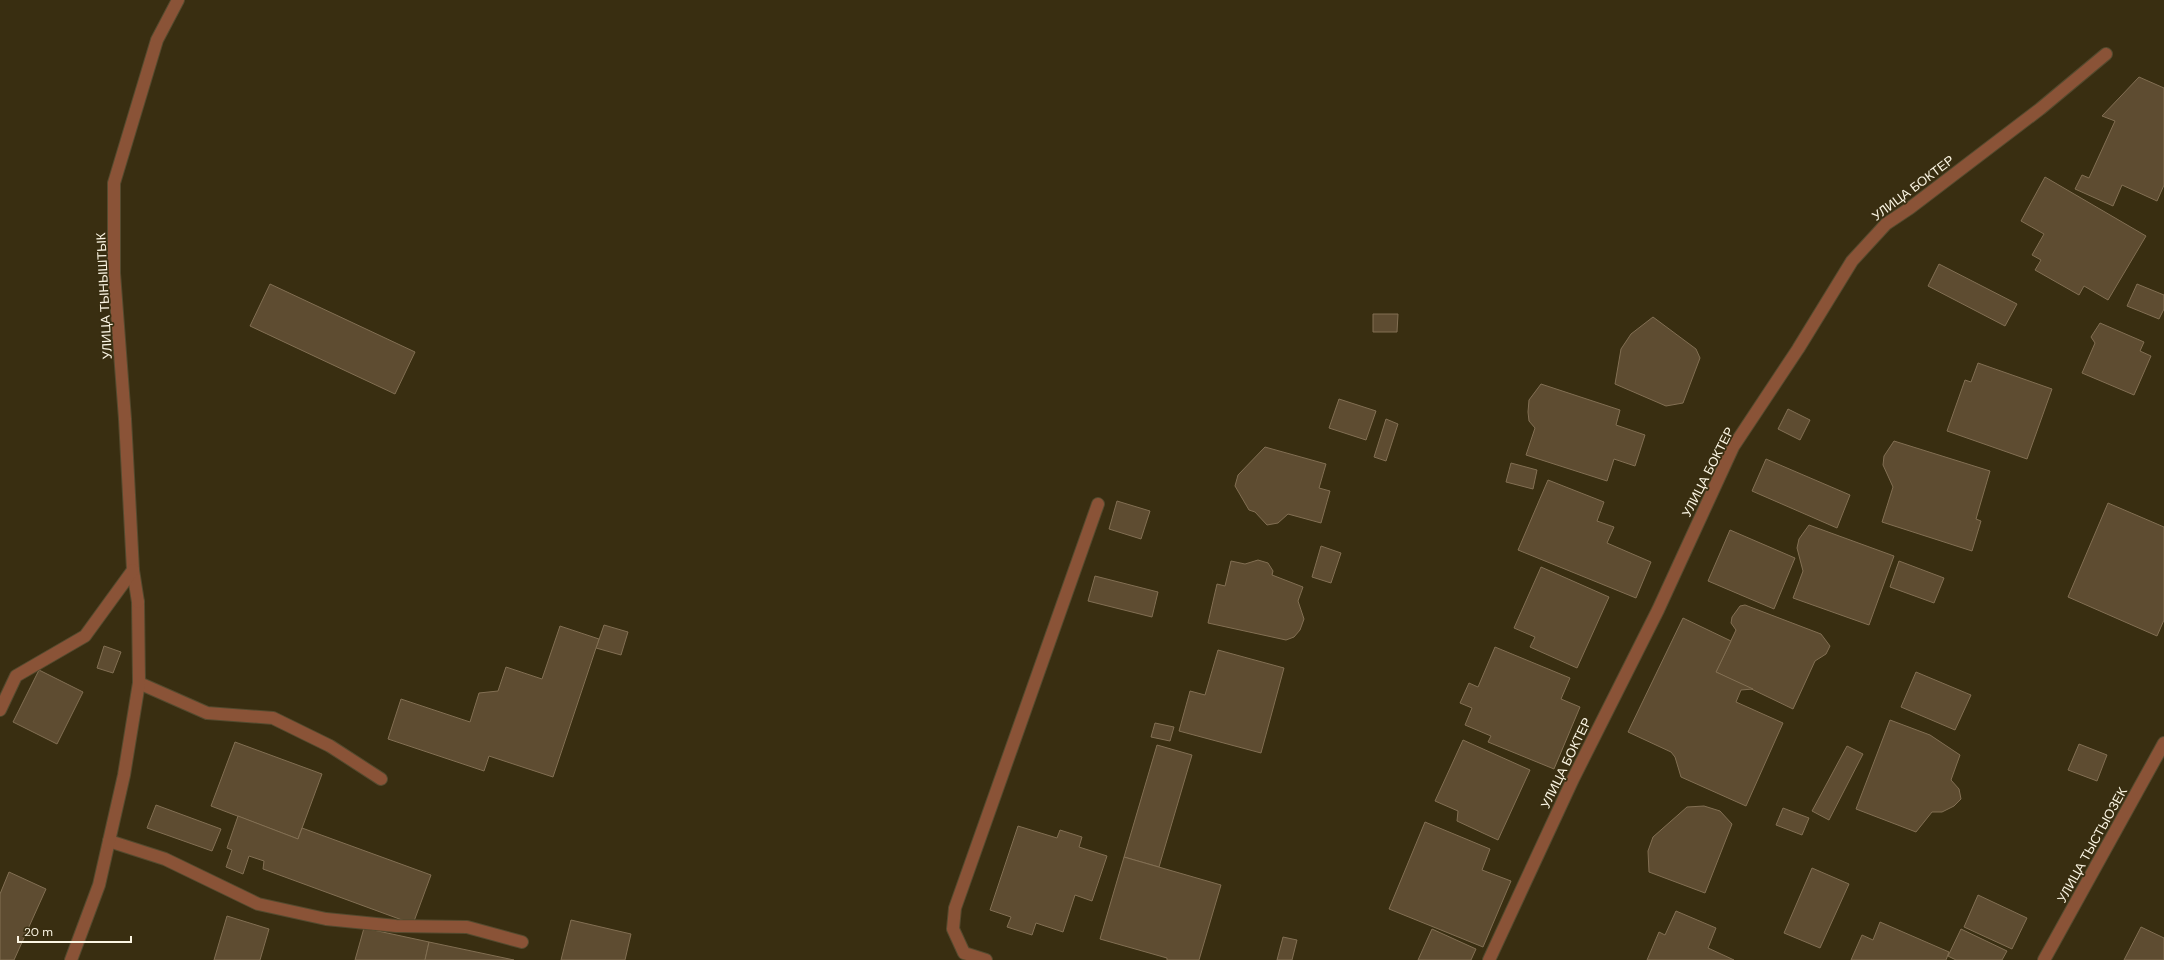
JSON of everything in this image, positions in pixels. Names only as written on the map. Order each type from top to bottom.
[{"type":"street","name":"УЛИЦА ТЫНЫШТЫК","points":[[71,960],[98,885],[109,841],[124,775],[139,683],[138,602],[133,570],[125,419],[114,273],[114,183],[157,40],[178,0]]},
{"type":"street","name":"УЛИЦА БОКТЕР","points":[[1489,960],[1574,779],[1658,610],[1733,447],[1798,349],[1852,260],[1886,224],[1910,208],[2040,109],[2106,54]]},
{"type":"street","points":[[986,960],[964,953],[953,929],[955,908],[1098,504]]},
{"type":"street","points":[[0,710],[16,676],[85,636],[133,570]]},
{"type":"street","points":[[139,683],[207,713],[273,718],[330,746],[381,779]]},
{"type":"street","name":"УЛИЦА ТЫСТЫОЗЕК","points":[[2044,960],[2164,743]]},
{"type":"street","points":[[109,841],[165,859],[258,904],[326,919],[396,926],[467,927],[522,942]]},
{"type":"building","points":[[2139,77],[2164,88],[2164,185],[2157,201],[2122,185],[2113,206],[2075,189],[2082,175],[2089,178],[2115,121],[2102,116]]},
{"type":"building","points":[[2045,177],[2146,236],[2108,300],[2084,286],[2079,295],[2035,270],[2041,260],[2032,255],[2044,234],[2021,221]]},
{"type":"building","points":[[1939,264],[2017,304],[2005,326],[1928,286]]},
{"type":"building","points":[[270,284],[415,352],[395,394],[250,326]]},
{"type":"building","points":[[2137,284],[2164,295],[2164,309],[2159,319],[2127,306]]},
{"type":"building","points":[[1373,314],[1398,314],[1397,332],[1373,332]]},
{"type":"building","points":[[1653,317],[1696,349],[1700,358],[1683,403],[1666,406],[1615,384],[1621,349],[1631,334]]},
{"type":"building","points":[[2100,323],[2144,342],[2140,351],[2151,356],[2134,395],[2082,373],[2095,343],[2091,337]]},
{"type":"building","points":[[1978,363],[2052,389],[2027,459],[1947,431],[1965,380],[1971,382]]},
{"type":"building","points":[[1541,384],[1620,410],[1616,425],[1645,435],[1635,466],[1614,459],[1607,481],[1526,455],[1535,428],[1529,421],[1529,400]]},
{"type":"building","points":[[1339,399],[1376,411],[1366,440],[1329,428]]},
{"type":"building","points":[[1788,409],[1810,420],[1800,440],[1778,429]]},
{"type":"building","points":[[1386,419],[1398,424],[1386,461],[1374,457]]},
{"type":"building","points":[[1894,441],[1990,471],[1976,519],[1981,521],[1972,551],[1882,522],[1893,487],[1883,465],[1884,456]]},
{"type":"building","points":[[1265,447],[1326,464],[1319,488],[1330,491],[1321,523],[1288,514],[1278,523],[1267,525],[1255,512],[1249,510],[1235,486],[1238,475]]},
{"type":"building","points":[[1766,459],[1850,495],[1837,528],[1752,491]]},
{"type":"building","points":[[1511,463],[1537,470],[1533,489],[1506,482]]},
{"type":"building","points":[[1548,480],[1604,502],[1597,521],[1614,527],[1607,543],[1651,562],[1636,598],[1518,550]]},
{"type":"building","points":[[1117,501],[1150,511],[1141,539],[1109,529]]},
{"type":"building","points":[[2108,503],[2164,527],[2164,620],[2157,636],[2068,597]]},
{"type":"building","points":[[1809,525],[1894,556],[1869,625],[1793,598],[1803,571],[1797,548],[1799,539]]},
{"type":"building","points":[[1730,530],[1795,558],[1774,609],[1708,581]]},
{"type":"building","points":[[1321,546],[1341,553],[1331,583],[1312,577]]},
{"type":"building","points":[[1258,560],[1268,563],[1273,571],[1272,575],[1303,587],[1298,601],[1304,619],[1300,630],[1294,637],[1286,640],[1208,623],[1217,584],[1225,586],[1231,561],[1245,564]]},
{"type":"building","points":[[1899,561],[1944,578],[1934,603],[1890,587]]},
{"type":"building","points":[[1541,567],[1609,597],[1577,668],[1530,647],[1535,637],[1514,628]]},
{"type":"building","points":[[1095,576],[1158,592],[1152,617],[1088,601]]},
{"type":"building","points":[[1745,605],[1821,634],[1830,646],[1826,654],[1815,661],[1793,709],[1716,672],[1736,630],[1731,623],[1732,617],[1740,606]]},
{"type":"building","points":[[1683,618],[1731,641],[1716,672],[1753,689],[1741,690],[1736,702],[1783,723],[1746,806],[1681,777],[1675,757],[1671,752],[1628,732]]},
{"type":"building","points":[[604,625],[628,632],[621,655],[596,648]]},
{"type":"building","points":[[560,626],[599,639],[553,777],[489,756],[484,771],[388,739],[401,699],[470,722],[479,693],[498,691],[506,667],[542,679]]},
{"type":"building","points":[[104,646],[121,652],[113,673],[97,668]]},
{"type":"building","points":[[1495,647],[1570,678],[1561,699],[1580,707],[1554,769],[1488,742],[1491,736],[1465,725],[1472,708],[1460,703],[1469,683],[1478,687]]},
{"type":"building","points":[[1218,650],[1284,668],[1261,753],[1179,731],[1190,691],[1205,695]]},
{"type":"building","points":[[39,670],[83,692],[57,744],[13,722]]},
{"type":"building","points":[[1916,672],[1971,695],[1955,730],[1901,707]]},
{"type":"building","points":[[1890,720],[1930,735],[1960,755],[1951,780],[1959,789],[1961,799],[1954,806],[1942,812],[1932,812],[1916,832],[1856,809]]},
{"type":"building","points":[[1155,723],[1174,727],[1170,741],[1151,737]]},
{"type":"building","points":[[1463,740],[1530,770],[1498,840],[1457,821],[1458,811],[1435,801]]},
{"type":"building","points":[[235,742],[322,774],[298,839],[211,806]]},
{"type":"building","points":[[2079,744],[2107,755],[2097,781],[2068,770]]},
{"type":"building","points":[[1157,745],[1192,755],[1159,867],[1124,857]]},
{"type":"building","points":[[1847,746],[1863,754],[1829,820],[1812,811]]},
{"type":"building","points":[[156,805],[221,829],[212,851],[147,828]]},
{"type":"building","points":[[1704,806],[1720,811],[1732,824],[1705,893],[1649,872],[1648,851],[1653,837],[1687,807]]},
{"type":"building","points":[[1783,808],[1809,818],[1802,835],[1776,825]]},
{"type":"building","points":[[238,816],[298,839],[302,828],[431,875],[413,924],[263,869],[264,861],[249,856],[243,874],[226,867],[232,850],[227,848]]},
{"type":"building","points":[[1425,822],[1490,849],[1482,870],[1511,881],[1483,947],[1389,909]]},
{"type":"building","points":[[1018,826],[1057,838],[1060,830],[1082,837],[1079,847],[1107,856],[1092,901],[1075,895],[1063,932],[1036,923],[1032,935],[1007,927],[1011,917],[990,910]]},
{"type":"building","points":[[1124,857],[1221,885],[1199,960],[1167,960],[1167,958],[1100,939]]},
{"type":"building","points":[[1812,868],[1849,884],[1820,948],[1784,933]]},
{"type":"building","points":[[9,872],[46,889],[14,960],[0,960],[0,894]]},
{"type":"building","points":[[1978,895],[2027,918],[2012,949],[1964,927]]},
{"type":"building","points":[[1676,911],[1716,928],[1708,948],[1734,960],[1647,960],[1659,932],[1665,935]]},
{"type":"building","points":[[227,916],[269,929],[260,960],[214,960]]},
{"type":"building","points":[[571,920],[631,934],[625,960],[561,960]]},
{"type":"building","points":[[1880,922],[1949,952],[1946,960],[1851,960],[1862,935],[1873,940]]},
{"type":"building","points":[[2141,927],[2164,938],[2164,960],[2124,960]]},
{"type":"building","points":[[364,928],[429,942],[425,960],[355,960]]},
{"type":"building","points":[[1432,929],[1476,949],[1471,960],[1418,960]]},
{"type":"building","points":[[1961,929],[2007,951],[2002,960],[1956,960],[1948,956]]},
{"type":"building","points":[[1283,937],[1297,940],[1292,960],[1277,960]]},
{"type":"building","points":[[429,942],[514,960],[425,960]]}]
